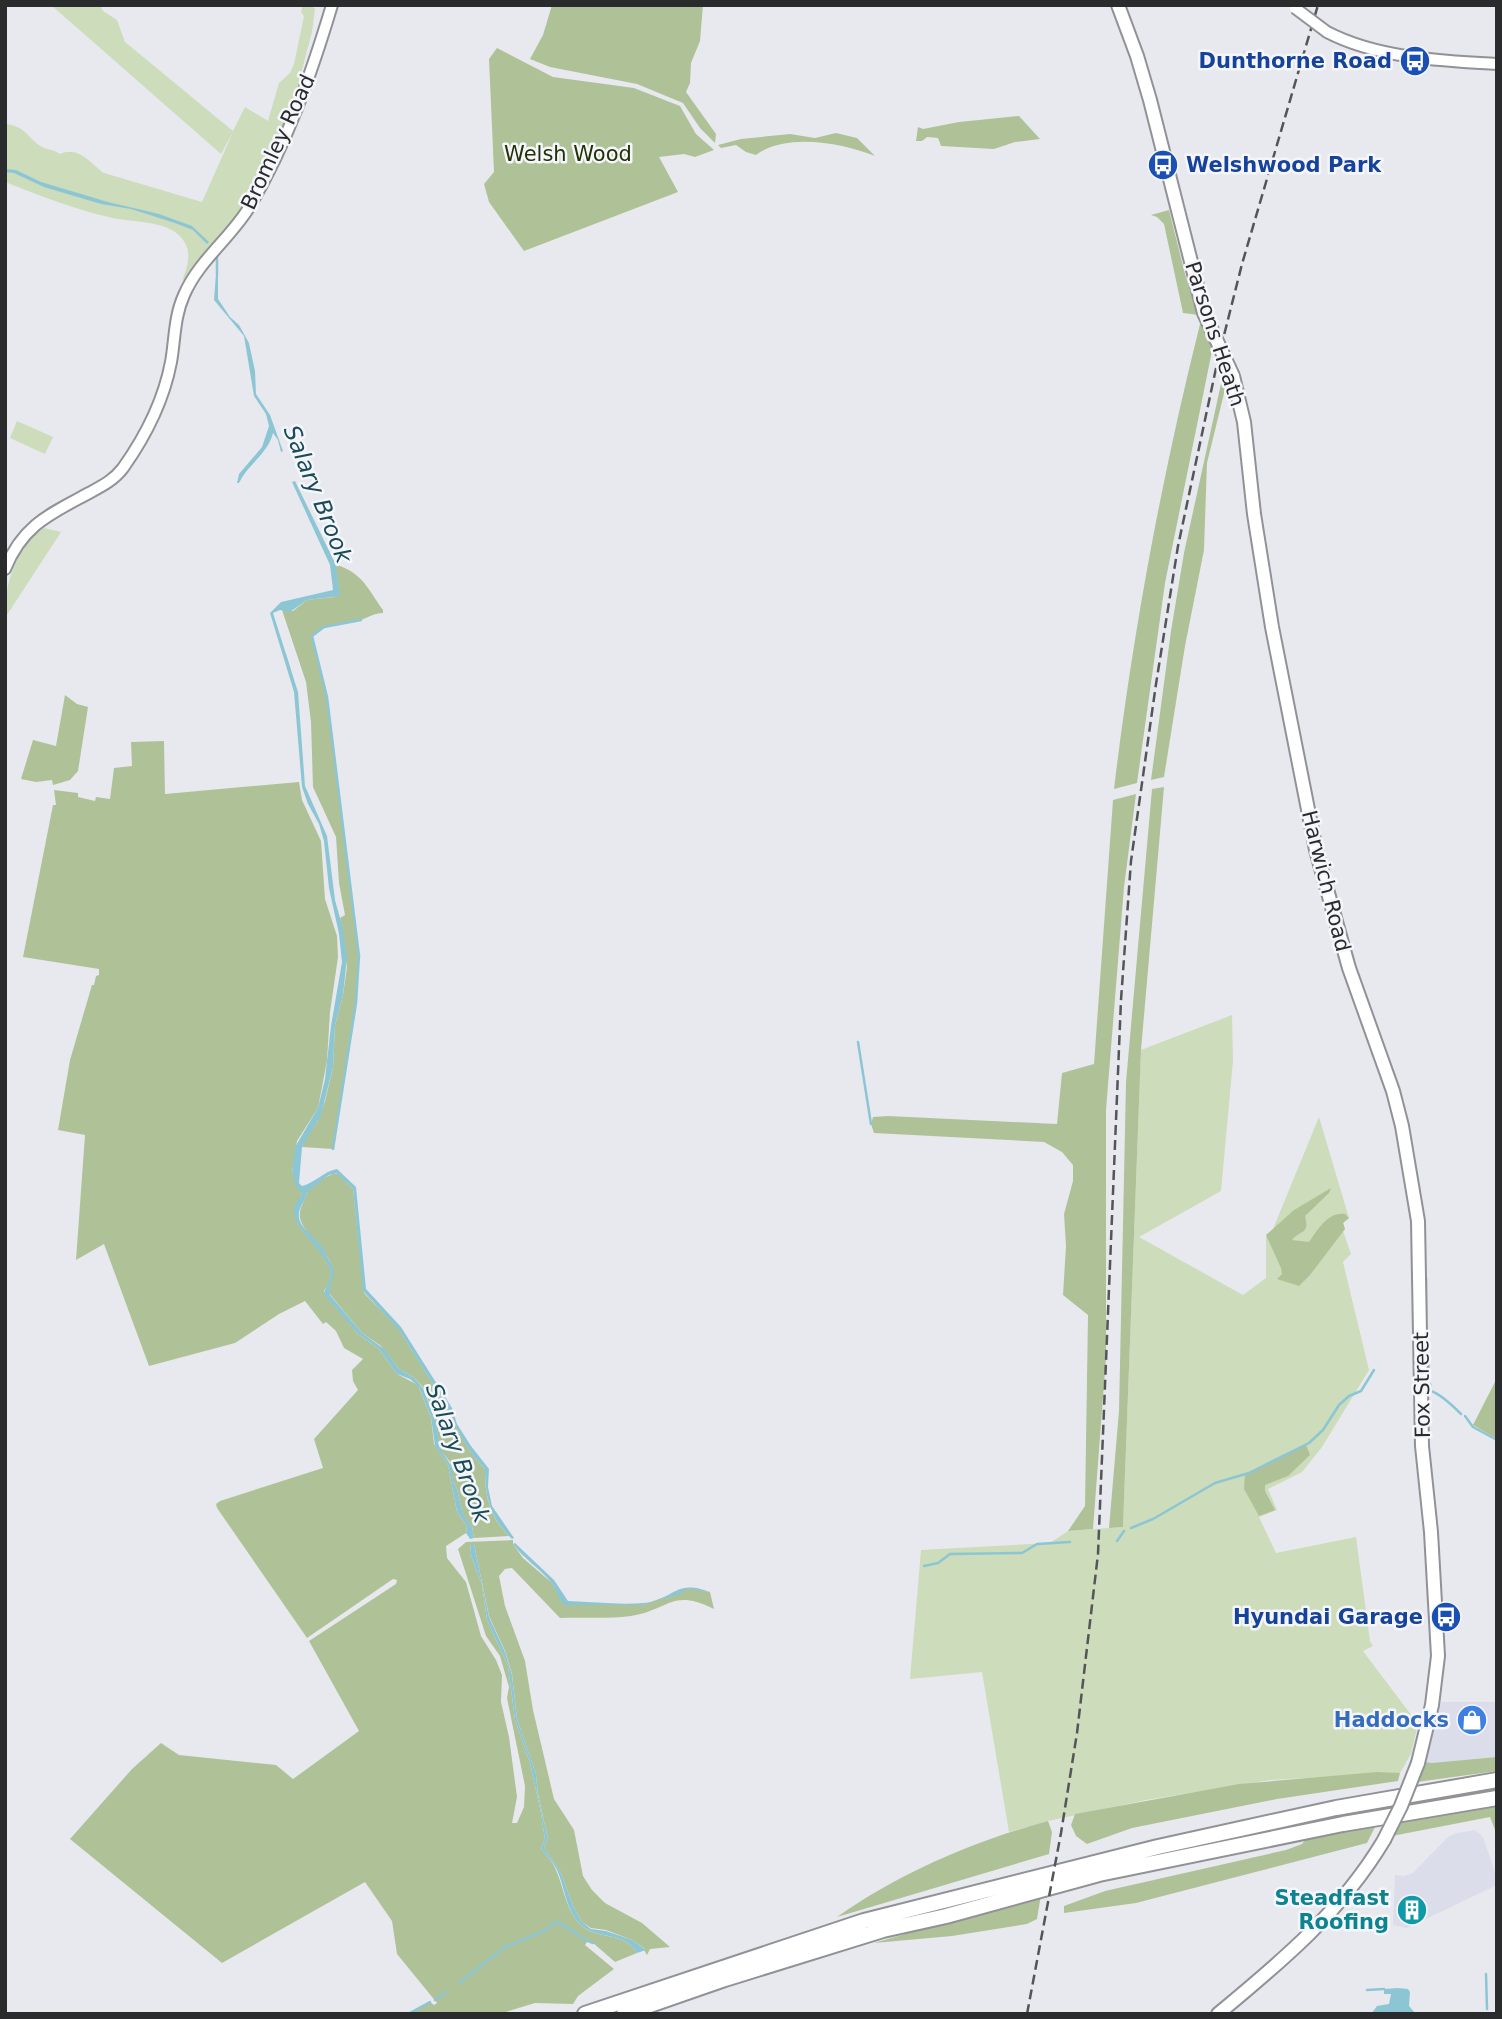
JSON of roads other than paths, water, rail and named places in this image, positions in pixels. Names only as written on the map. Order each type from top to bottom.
[{"type":"highway","points":[[584,2014],[864,1921],[1186,1841],[1336,1808],[1497,1780]]},
{"type":"highway","points":[[624,2014],[725,1979],[871,1934],[1099,1874],[1343,1824],[1497,1798]]},
{"type":"main road","name":"Parsons Heath","points":[[1118,5],[1150,100],[1204,313],[1233,376],[1244,422],[1262,568],[1304,793]]},
{"type":"main road","name":"Harwich Road","points":[[1304,793],[1322,876],[1349,968]]},
{"type":"main road","name":"Fox Street","points":[[1218,2014],[1330,1914],[1361,1876],[1384,1840],[1401,1806],[1418,1763],[1432,1705],[1438,1656],[1431,1532],[1422,1446],[1420,1236],[1410,1166],[1393,1091],[1349,968]]},
{"type":"street","name":"Bromley Road","points":[[5,569],[15,547],[29,529],[116,475],[142,436],[164,392],[172,361],[175,324],[181,301],[199,269],[238,224],[265,176],[308,83],[332,5]]},
{"type":"street","points":[[1294,6],[1328,32],[1350,44],[1381,52],[1497,64]]},
{"type":"water","points":[[5,169],[16,170],[41,182],[108,202],[159,214],[192,226],[209,242],[207,244],[193,230],[175,223],[44,187],[14,173],[5,172]]},
{"type":"water","points":[[216,273],[218,299],[239,325],[249,343],[255,371],[256,394],[270,415],[283,451],[281,452],[273,433],[267,447],[239,483],[239,474],[262,447],[269,426],[266,414],[254,396],[244,336],[214,300]]},
{"type":"water","points":[[295,481],[336,565],[340,596],[307,600],[290,612],[280,610],[273,613],[298,692],[305,786],[327,836],[335,900],[347,958],[343,995],[335,1025],[333,1067],[321,1115],[302,1147],[299,1183],[302,1186],[337,1169],[356,1187],[366,1289],[401,1327],[452,1408],[457,1424],[489,1469],[488,1487],[492,1506],[514,1538],[512,1539],[490,1507],[485,1469],[465,1443],[451,1413],[399,1330],[363,1291],[353,1189],[336,1173],[329,1175],[307,1192],[299,1212],[300,1222],[320,1244],[332,1266],[334,1273],[330,1295],[362,1333],[384,1349],[398,1368],[414,1378],[423,1388],[436,1423],[440,1448],[452,1467],[453,1481],[463,1514],[472,1527],[474,1538],[470,1539],[466,1533],[467,1526],[457,1512],[448,1465],[435,1446],[431,1417],[419,1387],[410,1379],[397,1374],[379,1349],[358,1334],[324,1294],[331,1276],[328,1265],[294,1216],[295,1206],[302,1194],[296,1186],[292,1172],[295,1147],[318,1108],[325,1079],[342,962],[324,841],[302,787],[294,692],[270,613],[281,602],[333,590],[330,565],[292,482]]},
{"type":"water","points":[[471,1544],[474,1544],[489,1617],[512,1675],[517,1719],[536,1774],[548,1839],[545,1849],[560,1871],[582,1922],[591,1929],[632,1940],[646,1950],[637,1953],[625,1941],[595,1933],[581,1925],[569,1906],[557,1870],[541,1848],[545,1839],[541,1813],[530,1763],[515,1720],[508,1666],[487,1620],[482,1585],[470,1553]]},
{"type":"water","points":[[513,1544],[554,1580],[568,1601],[644,1603],[689,1587],[710,1592],[688,1589],[643,1605],[565,1605],[552,1584],[517,1549]]},
{"type":"water","points":[[1384,1989],[1408,1989],[1409,2006],[1416,2014],[1371,2014],[1377,2006],[1389,2004],[1391,1994],[1384,1994]]},
{"type":"waterway","name":"Salary Brook","points":[[214,254],[217,258],[217,274]]},
{"type":"waterway","points":[[333,1149],[356,1003],[359,956],[327,697],[312,636],[324,627],[361,620]]},
{"type":"waterway","name":"Salary Brook","points":[[285,655],[289,668]]},
{"type":"waterway","points":[[858,1042],[871,1124]]},
{"type":"waterway","points":[[1426,1278],[1426,1315]]},
{"type":"waterway","points":[[1426,1328],[1429,1374]]},
{"type":"waterway","points":[[1131,1528],[1153,1519],[1215,1483],[1249,1473],[1309,1443],[1323,1430],[1339,1405],[1349,1396],[1361,1391],[1374,1370]]},
{"type":"waterway","points":[[1430,1384],[1431,1391],[1461,1414]]},
{"type":"waterway","points":[[1465,1416],[1473,1427],[1497,1440]]},
{"type":"waterway","points":[[1117,1541],[1124,1531]]},
{"type":"waterway","points":[[924,1566],[938,1563],[950,1554],[1022,1553],[1037,1544],[1070,1542]]},
{"type":"waterway","points":[[556,1922],[593,1943]]},
{"type":"waterway","points":[[459,1983],[505,1947],[544,1931],[555,1923]]},
{"type":"waterway","points":[[1486,1974],[1487,2009]]},
{"type":"waterway","name":"Salary Brook","points":[[1367,1990],[1384,1989]]},
{"type":"waterway","points":[[435,2000],[446,1992]]},
{"type":"waterway","points":[[408,2014],[430,2002]]},
{"type":"railway","points":[[1027,2014],[1077,1733],[1098,1554],[1121,1000],[1131,861],[1156,684],[1178,546],[1218,359],[1242,264],[1318,5]]},
{"type":"place","name":"Dunthorne Road","points":[[1415,61]]},
{"type":"place","name":"Welshwood Park","points":[[1163,165]]},
{"type":"place","name":"Hyundai Garage","points":[[1446,1617]]},
{"type":"place","name":"Haddocks","points":[[1472,1720]]},
{"type":"place","name":"Steadfast Roofing","points":[[1412,1910]]},
{"type":"park label","name":"Welsh Wood","points":[[568,154]]}]
